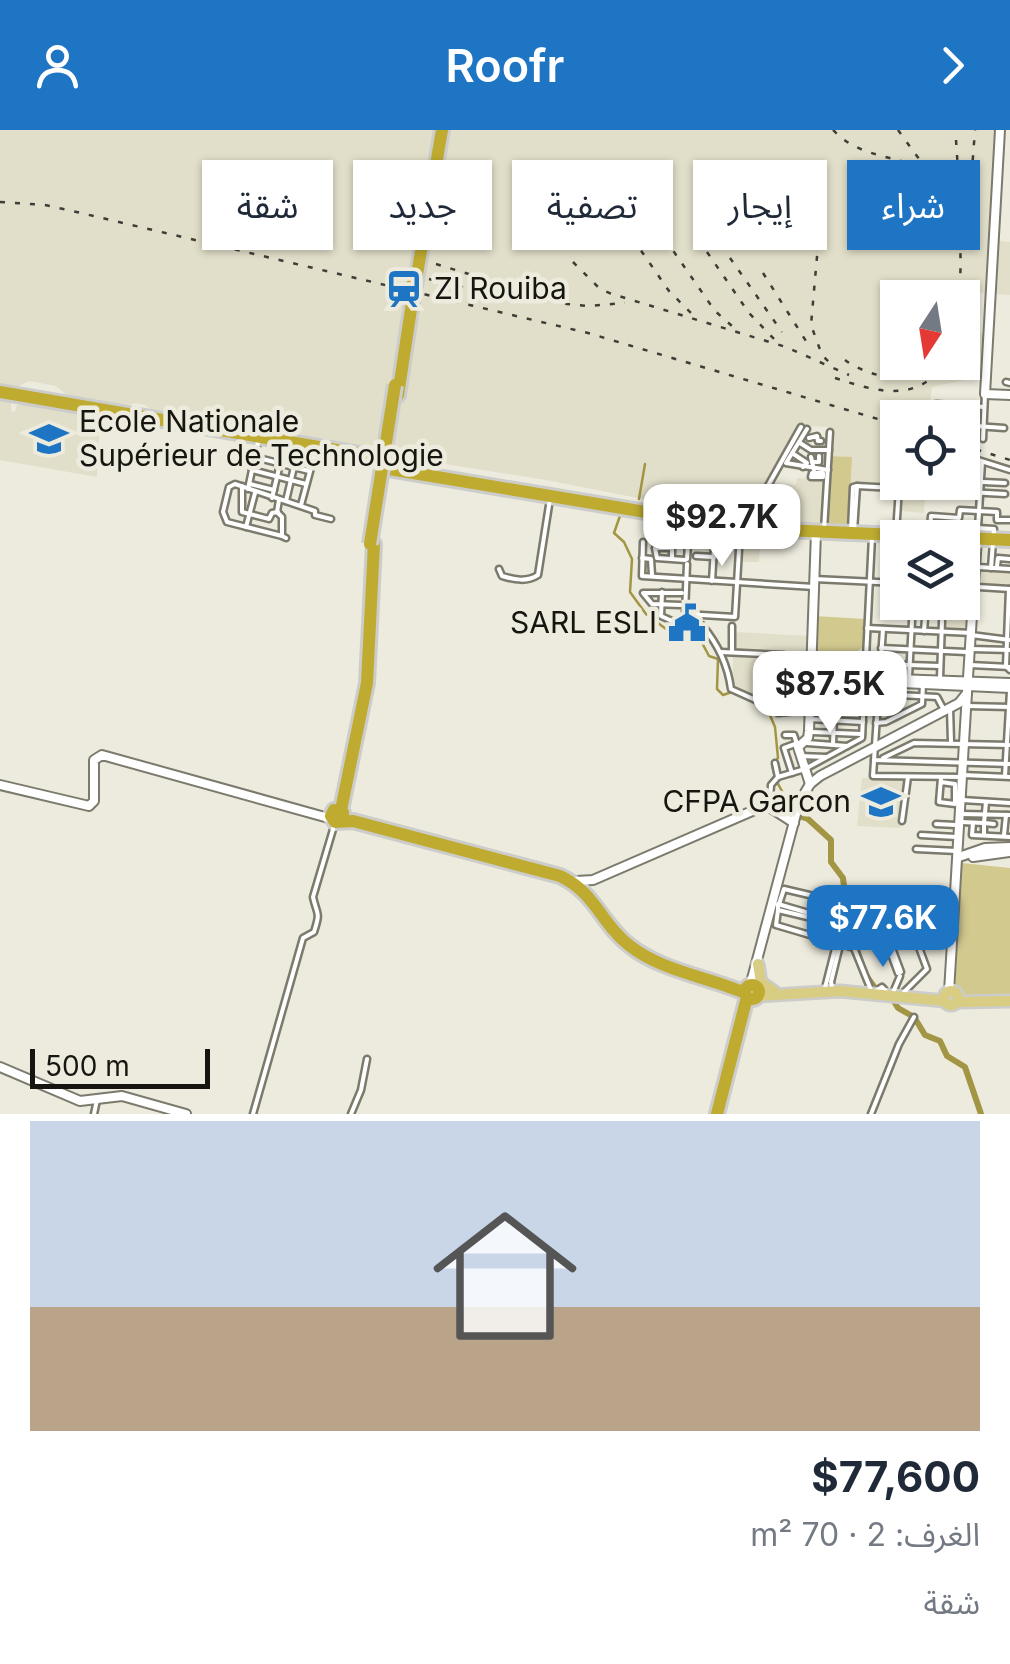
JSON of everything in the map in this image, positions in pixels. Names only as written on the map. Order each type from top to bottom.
[{"type":"highway","points":[[335,815],[367,683],[369,527],[441,130]]},
{"type":"highway","points":[[370,568],[396,386]]},
{"type":"highway","points":[[0,393],[717,525]]},
{"type":"highway","points":[[0,393],[256,450],[315,453],[383,463],[717,525],[880,532]]},
{"type":"highway","points":[[980,538],[1010,540]]},
{"type":"highway","points":[[335,815],[543,866],[578,881],[632,944],[660,958],[752,990]]},
{"type":"highway","points":[[335,815],[560,876],[588,894],[630,946],[661,962],[752,990]]},
{"type":"highway","points":[[718,1114],[752,990]]},
{"type":"main road","points":[[1000,130],[985,392],[1009,388]]},
{"type":"main road","points":[[810,784],[799,743],[808,731],[820,529]]},
{"type":"main road","points":[[951,996],[964,706],[972,620]]},
{"type":"main road","points":[[810,676],[865,679]]},
{"type":"main road","points":[[810,676],[835,680],[940,678],[968,686]]},
{"type":"main road","points":[[879,679],[1010,686]]},
{"type":"main road","points":[[752,990],[799,803],[810,784],[947,709],[964,706]]},
{"type":"main road","points":[[0,785],[89,806],[94,800],[94,760],[102,755],[335,815]]},
{"type":"main road","points":[[578,881],[593,880],[766,805],[794,823]]},
{"type":"main road","points":[[959,856],[1008,843]]},
{"type":"main road","points":[[959,856],[985,853],[1008,843]]},
{"type":"main road","points":[[752,990],[829,988],[872,994]]},
{"type":"main road","points":[[752,990],[1010,1001]]},
{"type":"main road","points":[[0,1066],[71,1098],[88,1102],[122,1096],[156,1110],[186,1114]]},
{"type":"street","points":[[983,439],[985,392]]},
{"type":"street","points":[[980,407],[984,407]]},
{"type":"street","points":[[980,426],[1004,428]]},
{"type":"street","points":[[687,564],[686,615],[736,617],[743,528],[804,428],[786,464],[819,462],[819,456]]},
{"type":"street","points":[[820,529],[830,432]]},
{"type":"street","points":[[808,462],[816,439]]},
{"type":"street","points":[[799,442],[814,450],[829,450]]},
{"type":"street","points":[[278,512],[269,519],[241,510],[256,450],[280,464],[309,471]]},
{"type":"street","points":[[302,502],[315,453]]},
{"type":"street","points":[[792,453],[801,455],[816,472]]},
{"type":"street","points":[[808,462],[816,472]]},
{"type":"street","points":[[1005,483],[980,482],[982,462],[1010,470]]},
{"type":"street","points":[[272,498],[280,464]]},
{"type":"street","points":[[278,512],[294,467]]},
{"type":"street","points":[[252,470],[306,484]]},
{"type":"street","points":[[816,472],[828,470]]},
{"type":"street","points":[[247,486],[272,498],[302,502],[317,516],[331,519]]},
{"type":"street","points":[[274,490],[229,487],[223,512],[227,522],[284,537],[278,512]]},
{"type":"street","points":[[852,531],[855,487],[880,488]]},
{"type":"street","points":[[246,527],[255,493]]},
{"type":"street","points":[[980,493],[1005,494]]},
{"type":"street","points":[[499,569],[502,576],[517,579],[528,580],[538,575],[551,494]]},
{"type":"street","points":[[978,520],[980,500]]},
{"type":"street","points":[[931,520],[931,516],[959,518],[960,510],[979,510],[997,512],[997,520],[1010,520]]},
{"type":"street","points":[[672,559],[674,530],[717,525],[712,581]]},
{"type":"street","points":[[672,548],[654,549],[655,557],[687,559],[688,529]]},
{"type":"street","points":[[776,778],[805,768],[862,738],[872,532]]},
{"type":"street","points":[[993,539],[994,568]]},
{"type":"street","points":[[643,542],[641,575],[652,577],[880,582]]},
{"type":"street","points":[[696,556],[714,557]]},
{"type":"street","points":[[642,558],[651,559],[652,577]]},
{"type":"street","points":[[994,568],[998,558],[1010,559]]},
{"type":"street","points":[[980,566],[1010,569]]},
{"type":"street","points":[[882,629],[873,776],[1007,777],[1010,589],[980,587]]},
{"type":"street","points":[[662,592],[663,616],[681,625],[709,626],[731,689],[769,706],[864,709]]},
{"type":"street","points":[[682,593],[642,594],[650,603],[682,605]]},
{"type":"street","points":[[910,678],[912,620]]},
{"type":"street","points":[[924,631],[925,620]]},
{"type":"street","points":[[940,678],[942,621]]},
{"type":"street","points":[[732,626],[732,652]]},
{"type":"street","points":[[867,628],[1009,639]]},
{"type":"street","points":[[881,648],[1008,651]]},
{"type":"street","points":[[720,652],[940,666]]},
{"type":"street","points":[[970,665],[1009,669]]},
{"type":"street","points":[[834,744],[835,680]]},
{"type":"street","points":[[876,722],[886,722],[922,704],[923,684]]},
{"type":"street","points":[[809,693],[865,696]]},
{"type":"street","points":[[878,694],[937,697],[947,709],[951,743]]},
{"type":"street","points":[[964,706],[1009,707]]},
{"type":"street","points":[[778,713],[809,710],[834,720],[864,722]]},
{"type":"street","points":[[808,731],[862,734]]},
{"type":"street","points":[[785,735],[794,734],[799,743]]},
{"type":"street","points":[[874,760],[914,742],[1008,745]]},
{"type":"street","points":[[792,773],[784,748],[799,743],[847,746]]},
{"type":"street","points":[[800,756],[826,757]]},
{"type":"street","points":[[874,760],[1008,764]]},
{"type":"street","points":[[770,799],[776,778],[774,762]]},
{"type":"street","points":[[902,822],[908,776]]},
{"type":"street","points":[[941,779],[955,784],[954,804],[939,802],[941,779]]},
{"type":"street","points":[[962,800],[1010,803]]},
{"type":"street","points":[[980,849],[986,802]]},
{"type":"street","points":[[936,824],[985,814],[1008,815],[1008,843],[972,835],[973,823]]},
{"type":"street","points":[[254,1114],[304,938],[314,932],[320,910],[313,896],[335,815]]},
{"type":"street","points":[[961,820],[994,824]]},
{"type":"street","points":[[921,835],[960,837]]},
{"type":"street","points":[[916,849],[959,856]]},
{"type":"street","points":[[829,988],[839,943],[848,906],[784,889],[777,926],[839,943],[855,950],[872,994]]},
{"type":"street","points":[[778,907],[844,923]]},
{"type":"street","points":[[904,907],[927,969],[916,982],[893,995],[900,974],[878,915],[904,907]]},
{"type":"street","points":[[900,974],[916,982]]},
{"type":"street","points":[[871,1114],[914,1016]]},
{"type":"street","points":[[351,1114],[367,1059]]},
{"type":"street","points":[[94,1114],[98,1100]]},
{"type":"shaded area","points":[[0,130],[998,130],[993,240],[1010,242],[1010,295],[980,292],[980,280],[880,280],[880,380],[965,380],[932,387],[930,400],[880,400],[880,486],[850,484],[851,457],[830,456],[831,427],[805,426],[780,465],[774,483],[796,485],[797,478],[825,479],[823,525],[750,520],[546,480],[406,458],[381,445],[370,454],[155,413],[135,403],[123,407],[69,397],[56,386],[29,381],[15,388],[0,385]]},
{"type":"shaded area","points":[[980,333],[986,334],[984,376],[980,377]]},
{"type":"shaded area","name":"Ecole Nationale Supérieur de Technologie","points":[[0,400],[11,402],[11,411],[15,412],[17,405],[25,404],[100,418],[97,477],[0,460]]},
{"type":"shaded area","points":[[830,456],[852,457],[848,527],[827,526]]},
{"type":"shaded area","points":[[902,500],[925,500],[924,513],[900,511]]},
{"type":"shaded area","points":[[742,531],[761,531],[759,562],[741,562]]},
{"type":"shaded area","points":[[981,569],[1010,571],[1010,588],[980,586]]},
{"type":"shaded area","points":[[815,616],[865,619],[863,647],[856,653],[814,653]]},
{"type":"shaded area","points":[[945,620],[969,620],[969,631],[944,630]]},
{"type":"shaded area","points":[[735,632],[808,636],[807,657],[734,651]]},
{"type":"shaded area","points":[[733,655],[781,656],[808,662],[807,704],[772,703],[733,687]]},
{"type":"shaded area","name":"CFPA Garcon","points":[[862,778],[906,779],[900,828],[857,826]]},
{"type":"shaded area","points":[[962,863],[1010,868],[1010,998],[965,996],[955,987]]},
{"type":"waterway","points":[[639,499],[645,464]]},
{"type":"waterway","points":[[621,513],[614,533],[624,542],[632,559],[630,592],[646,614],[678,638],[700,639],[709,656],[718,659],[717,689],[723,695],[732,692]]},
{"type":"waterway","points":[[766,706],[775,727],[775,777]]},
{"type":"waterway","points":[[777,782],[792,810]]},
{"type":"waterway","points":[[799,816],[831,840],[831,862],[843,878],[849,922]]},
{"type":"waterway","points":[[849,925],[865,974],[875,988]]},
{"type":"waterway","points":[[892,998],[898,1008],[914,1017],[925,1035],[940,1041],[947,1056],[965,1067],[981,1114]]},
{"type":"railway","points":[[833,130],[851,144],[927,172],[940,184],[949,198],[959,231],[960,280]]},
{"type":"railway","points":[[898,130],[920,160]]},
{"type":"railway","points":[[973,160],[975,130]]},
{"type":"railway","points":[[956,140],[957,160]]},
{"type":"railway","points":[[0,202],[45,205],[81,213],[588,333],[880,420]]},
{"type":"railway","points":[[641,250],[669,291],[694,316]]},
{"type":"railway","points":[[673,250],[715,311],[732,326]]},
{"type":"railway","points":[[818,250],[811,325],[822,355],[831,364]]},
{"type":"railway","points":[[707,252],[749,313],[777,342]]},
{"type":"railway","points":[[730,258],[782,332]]},
{"type":"railway","points":[[573,262],[600,289],[612,294],[786,347],[849,375]]},
{"type":"railway","points":[[436,264],[567,304],[625,303]]},
{"type":"railway","points":[[763,273],[811,349]]},
{"type":"railway","points":[[429,279],[483,292]]},
{"type":"railway","points":[[845,360],[880,375]]},
{"type":"railway","points":[[835,378],[896,391],[928,380]]},
{"type":"railway","points":[[980,451],[1010,460]]},
{"type":"place","name":"ZI Rouiba","points":[[404,289]]},
{"type":"place","name":"Ecole Nationale Supérieur de Technologie","points":[[49,439]]},
{"type":"place","name":"SARL ESLI","points":[[687,623]]},
{"type":"place","name":"CFPA Garcon","points":[[881,802]]}]
